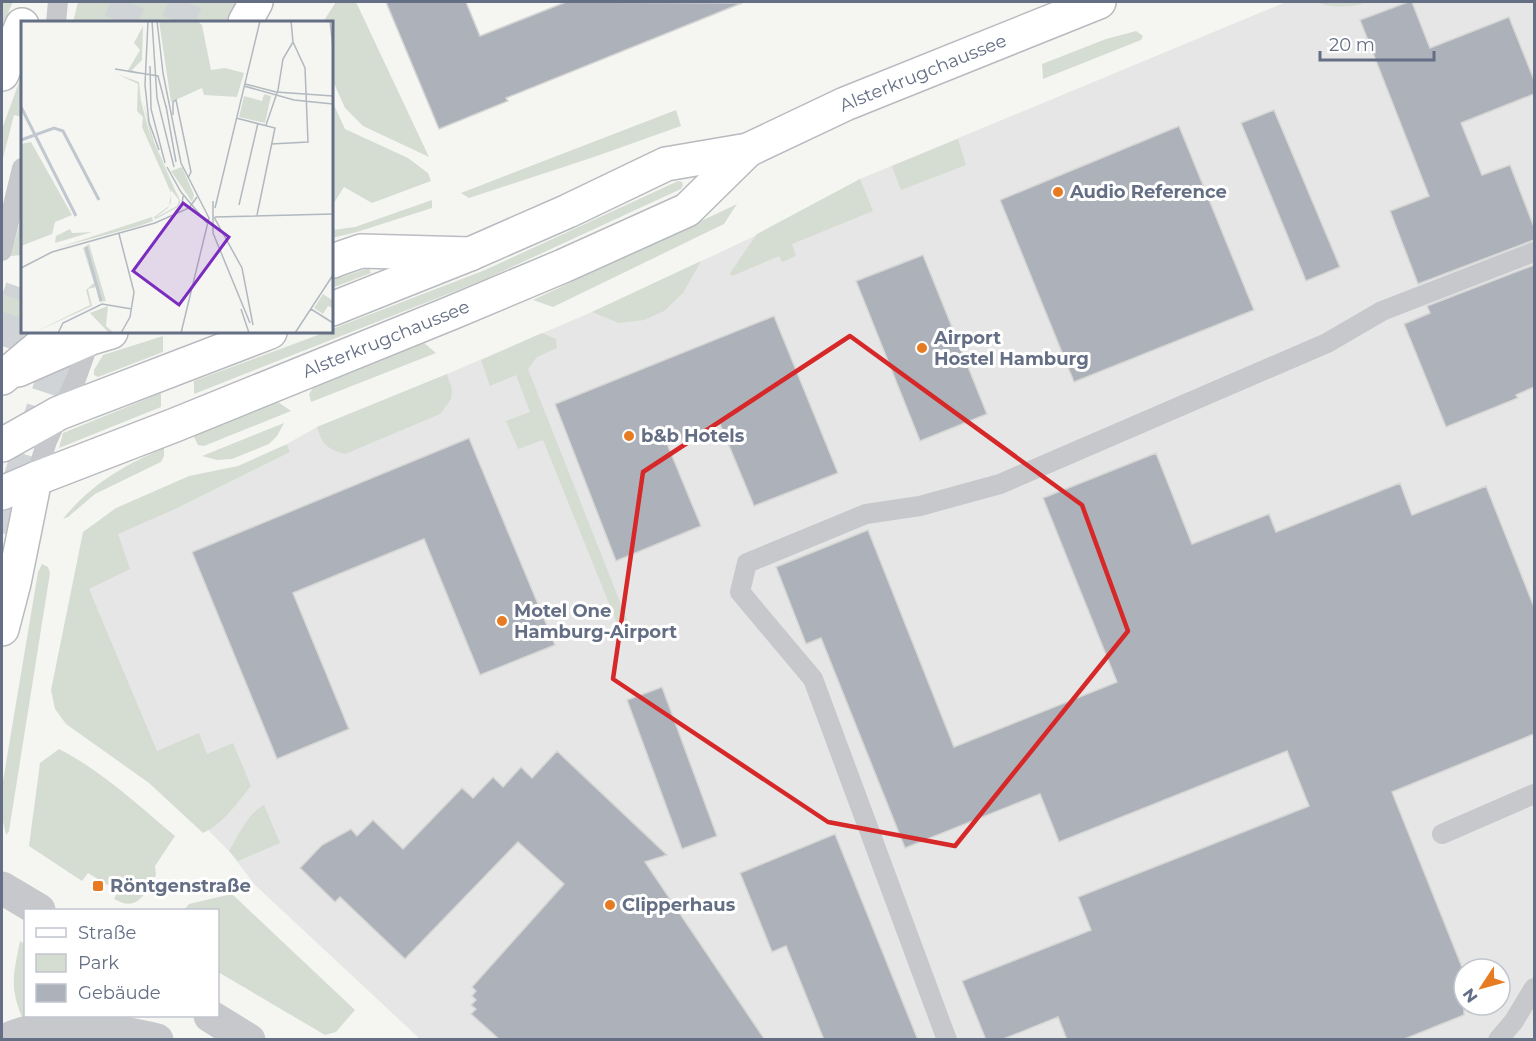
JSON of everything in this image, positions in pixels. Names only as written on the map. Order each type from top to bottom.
[{"type":"main road","points":[[24,21],[34,2]]},
{"type":"main road","points":[[246,21],[256,2]]},
{"type":"main road","name":"Alsterkrugchaussee","points":[[333,309],[470,255],[666,164],[748,150],[845,104],[1099,2]]},
{"type":"main road","points":[[2,74],[21,29]]},
{"type":"main road","name":"Alsterkrugchaussee","points":[[2,492],[175,425],[451,313],[687,210],[748,150]]},
{"type":"main road","name":"Alsterkrugchaussee","points":[[333,261],[362,251],[470,255]]},
{"type":"main road","points":[[2,377],[56,333]]},
{"type":"main road","points":[[2,445],[59,413],[267,333]]},
{"type":"main road","points":[[2,377],[98,334]]},
{"type":"main road","points":[[2,629],[14,583],[35,479]]},
{"type":"street","points":[[2,888],[37,909]]},
{"type":"street","points":[[212,1017],[249,1040]]},
{"type":"street","points":[[5,1040],[43,1028],[74,1025],[109,1028],[157,1040]]},
{"type":"lane","points":[[56,21],[58,2]]},
{"type":"lane","points":[[2,251],[21,172]]},
{"type":"lane","points":[[947,1040],[813,679],[740,592],[747,563],[866,514],[920,506],[1000,484],[1327,343],[1382,311],[1534,252]]},
{"type":"lane","points":[[35,479],[59,413],[98,334]]},
{"type":"lane","points":[[1442,834],[1534,794]]},
{"type":"lane","points":[[1498,1040],[1514,1021],[1534,988]]},
{"type":"highlighted area","points":[[850,336],[1082,505],[1128,631],[955,846],[828,822],[613,679],[643,472]]},
{"type":"shaded area","points":[[1286,2],[1534,2],[1533,1039],[420,1039],[255,885],[229,851],[148,770],[74,586],[109,522],[290,452],[287,444],[317,427],[592,312],[768,230],[860,179]]},
{"type":"green space","points":[[2,2],[13,2],[2,26]]},
{"type":"green space","points":[[78,2],[243,2],[234,21],[73,21]]},
{"type":"green space","points":[[336,2],[356,2],[429,157],[363,126],[345,108],[333,81],[333,21],[324,21]]},
{"type":"green space","points":[[1316,2],[1367,2],[1342,6]]},
{"type":"green space","points":[[1136,31],[1143,36],[1141,40],[1043,79],[1042,64],[1106,39]]},
{"type":"green space","points":[[21,77],[21,117],[14,115],[2,162],[2,129]]},
{"type":"green space","points":[[333,103],[345,129],[408,158],[428,173],[431,181],[372,203],[344,187],[333,204]]},
{"type":"green space","points":[[676,110],[681,126],[469,198],[461,193]]},
{"type":"green space","points":[[958,139],[966,165],[901,190],[892,166]]},
{"type":"green space","points":[[860,179],[873,211],[792,244],[796,256],[782,262],[779,256],[732,276],[730,273],[757,234]]},
{"type":"green space","points":[[678,181],[682,182],[681,189],[486,279],[194,394],[194,381],[323,333],[333,333],[333,329],[485,270]]},
{"type":"green space","points":[[432,200],[432,208],[333,238],[333,230],[355,227]]},
{"type":"green space","points":[[737,204],[724,224],[553,307],[533,300]]},
{"type":"green space","points":[[21,218],[21,255],[11,256]]},
{"type":"green space","points":[[701,261],[683,293],[664,311],[644,320],[619,323],[592,312]]},
{"type":"green space","points":[[369,268],[371,273],[333,288],[333,280]]},
{"type":"green space","points":[[21,292],[21,333],[30,333],[17,342],[2,347],[2,295]]},
{"type":"green space","points":[[542,333],[556,339],[557,348],[537,357],[528,369],[633,635],[623,638],[543,440],[518,449],[506,421],[530,412],[516,375],[490,386],[481,360]]},
{"type":"green space","points":[[163,336],[163,352],[98,377],[94,375],[94,370],[103,355]]},
{"type":"green space","points":[[424,343],[436,353],[311,402],[309,394],[313,388]]},
{"type":"green space","points":[[447,374],[452,389],[451,399],[440,414],[345,454],[329,448],[321,438],[317,427]]},
{"type":"green space","points":[[161,393],[161,407],[59,448],[63,433]]},
{"type":"green space","points":[[278,402],[291,411],[204,446],[198,445],[193,435]]},
{"type":"green space","points":[[284,423],[277,436],[269,444],[232,459],[217,460],[202,456]]},
{"type":"green space","points":[[287,444],[290,452],[175,509],[118,534],[130,569],[89,589],[157,751],[199,733],[207,754],[233,743],[251,786],[223,819],[203,833],[149,783],[66,724],[55,709],[51,690],[83,532],[116,508],[189,476],[238,466]]},
{"type":"green space","points":[[164,448],[161,462],[95,494],[63,519],[96,486],[135,461]]},
{"type":"green space","points":[[42,564],[48,567],[50,573],[9,831],[6,835],[2,817],[2,787],[38,572]]},
{"type":"green space","points":[[59,749],[105,778],[175,836],[155,866],[156,875],[144,894],[135,902],[122,903],[114,899],[118,891],[88,873],[82,881],[29,846],[40,763]]},
{"type":"green space","points":[[264,805],[280,843],[238,861],[229,851],[248,819]]},
{"type":"green space","points":[[232,894],[355,1010],[336,1032],[325,1035],[219,973],[219,909],[185,909],[189,904]]},
{"type":"green space","points":[[20,941],[24,943],[24,1017],[22,1017],[15,996],[15,970]]},
{"type":"building","points":[[386,2],[466,2],[480,36],[566,2],[742,3],[506,98],[508,101],[439,129]]},
{"type":"building","points":[[1412,2],[1430,48],[1509,17],[1534,80],[1534,94],[1461,123],[1482,175],[1510,165],[1534,227],[1534,240],[1418,284],[1390,211],[1429,196],[1360,20]]},
{"type":"building","points":[[1274,110],[1340,267],[1306,281],[1241,123]]},
{"type":"building","points":[[1179,126],[1254,310],[1074,382],[1000,200]]},
{"type":"building","name":"Airport Hostel Hamburg","points":[[923,255],[987,414],[920,441],[856,281]]},
{"type":"building","points":[[1534,265],[1534,387],[1516,395],[1518,398],[1446,427],[1404,324],[1430,313],[1427,306]]},
{"type":"building","name":"b&b Hotels","points":[[774,316],[838,473],[754,506],[720,424],[668,446],[701,526],[616,561],[555,404]]},
{"type":"building","name":"Motel One Hamburg-Airport","points":[[469,438],[555,645],[480,675],[424,539],[293,593],[349,729],[277,759],[192,552]]},
{"type":"building","points":[[1156,453],[1192,544],[1269,514],[1276,532],[1400,483],[1412,515],[1486,486],[1534,607],[1534,734],[1392,792],[1458,957],[1452,957],[1452,1017],[1459,1017],[1402,1040],[1067,1040],[1058,1017],[1001,1040],[986,1040],[962,981],[1091,930],[1078,897],[1309,806],[1287,751],[1059,842],[1040,794],[905,848],[821,638],[806,644],[776,567],[868,530],[954,747],[1117,682],[1043,498]]},
{"type":"building","points":[[662,687],[717,836],[682,849],[627,700]]},
{"type":"building","points":[[557,751],[667,855],[645,862],[765,1040],[500,1040],[471,1014],[476,1009],[471,1005],[476,1000],[472,996],[476,991],[472,987],[564,884],[518,842],[405,959],[340,897],[335,902],[300,868],[322,845],[351,829],[357,836],[373,820],[403,849],[462,788],[473,798],[493,777],[503,787],[521,767],[532,778]]},
{"type":"building","points":[[835,834],[918,1040],[824,1040],[786,946],[772,952],[740,873]]},
{"type":"tunnel","points":[[120,21],[129,2]]},
{"type":"tunnel","points":[[178,21],[186,2]]},
{"type":"tunnel","points":[[2,346],[21,291]]},
{"type":"tunnel","points":[[2,533],[68,333]]},
{"type":"place","name":"Audio Reference","points":[[1058,192]]},
{"type":"place","name":"Airport Hostel Hamburg","points":[[922,348]]},
{"type":"place","name":"b&b Hotels","points":[[629,436]]},
{"type":"place","name":"Motel One Hamburg-Airport","points":[[502,621]]},
{"type":"place","name":"Röntgenstraße","points":[[98,886]]},
{"type":"place","name":"Clipperhaus","points":[[610,905]]}]
